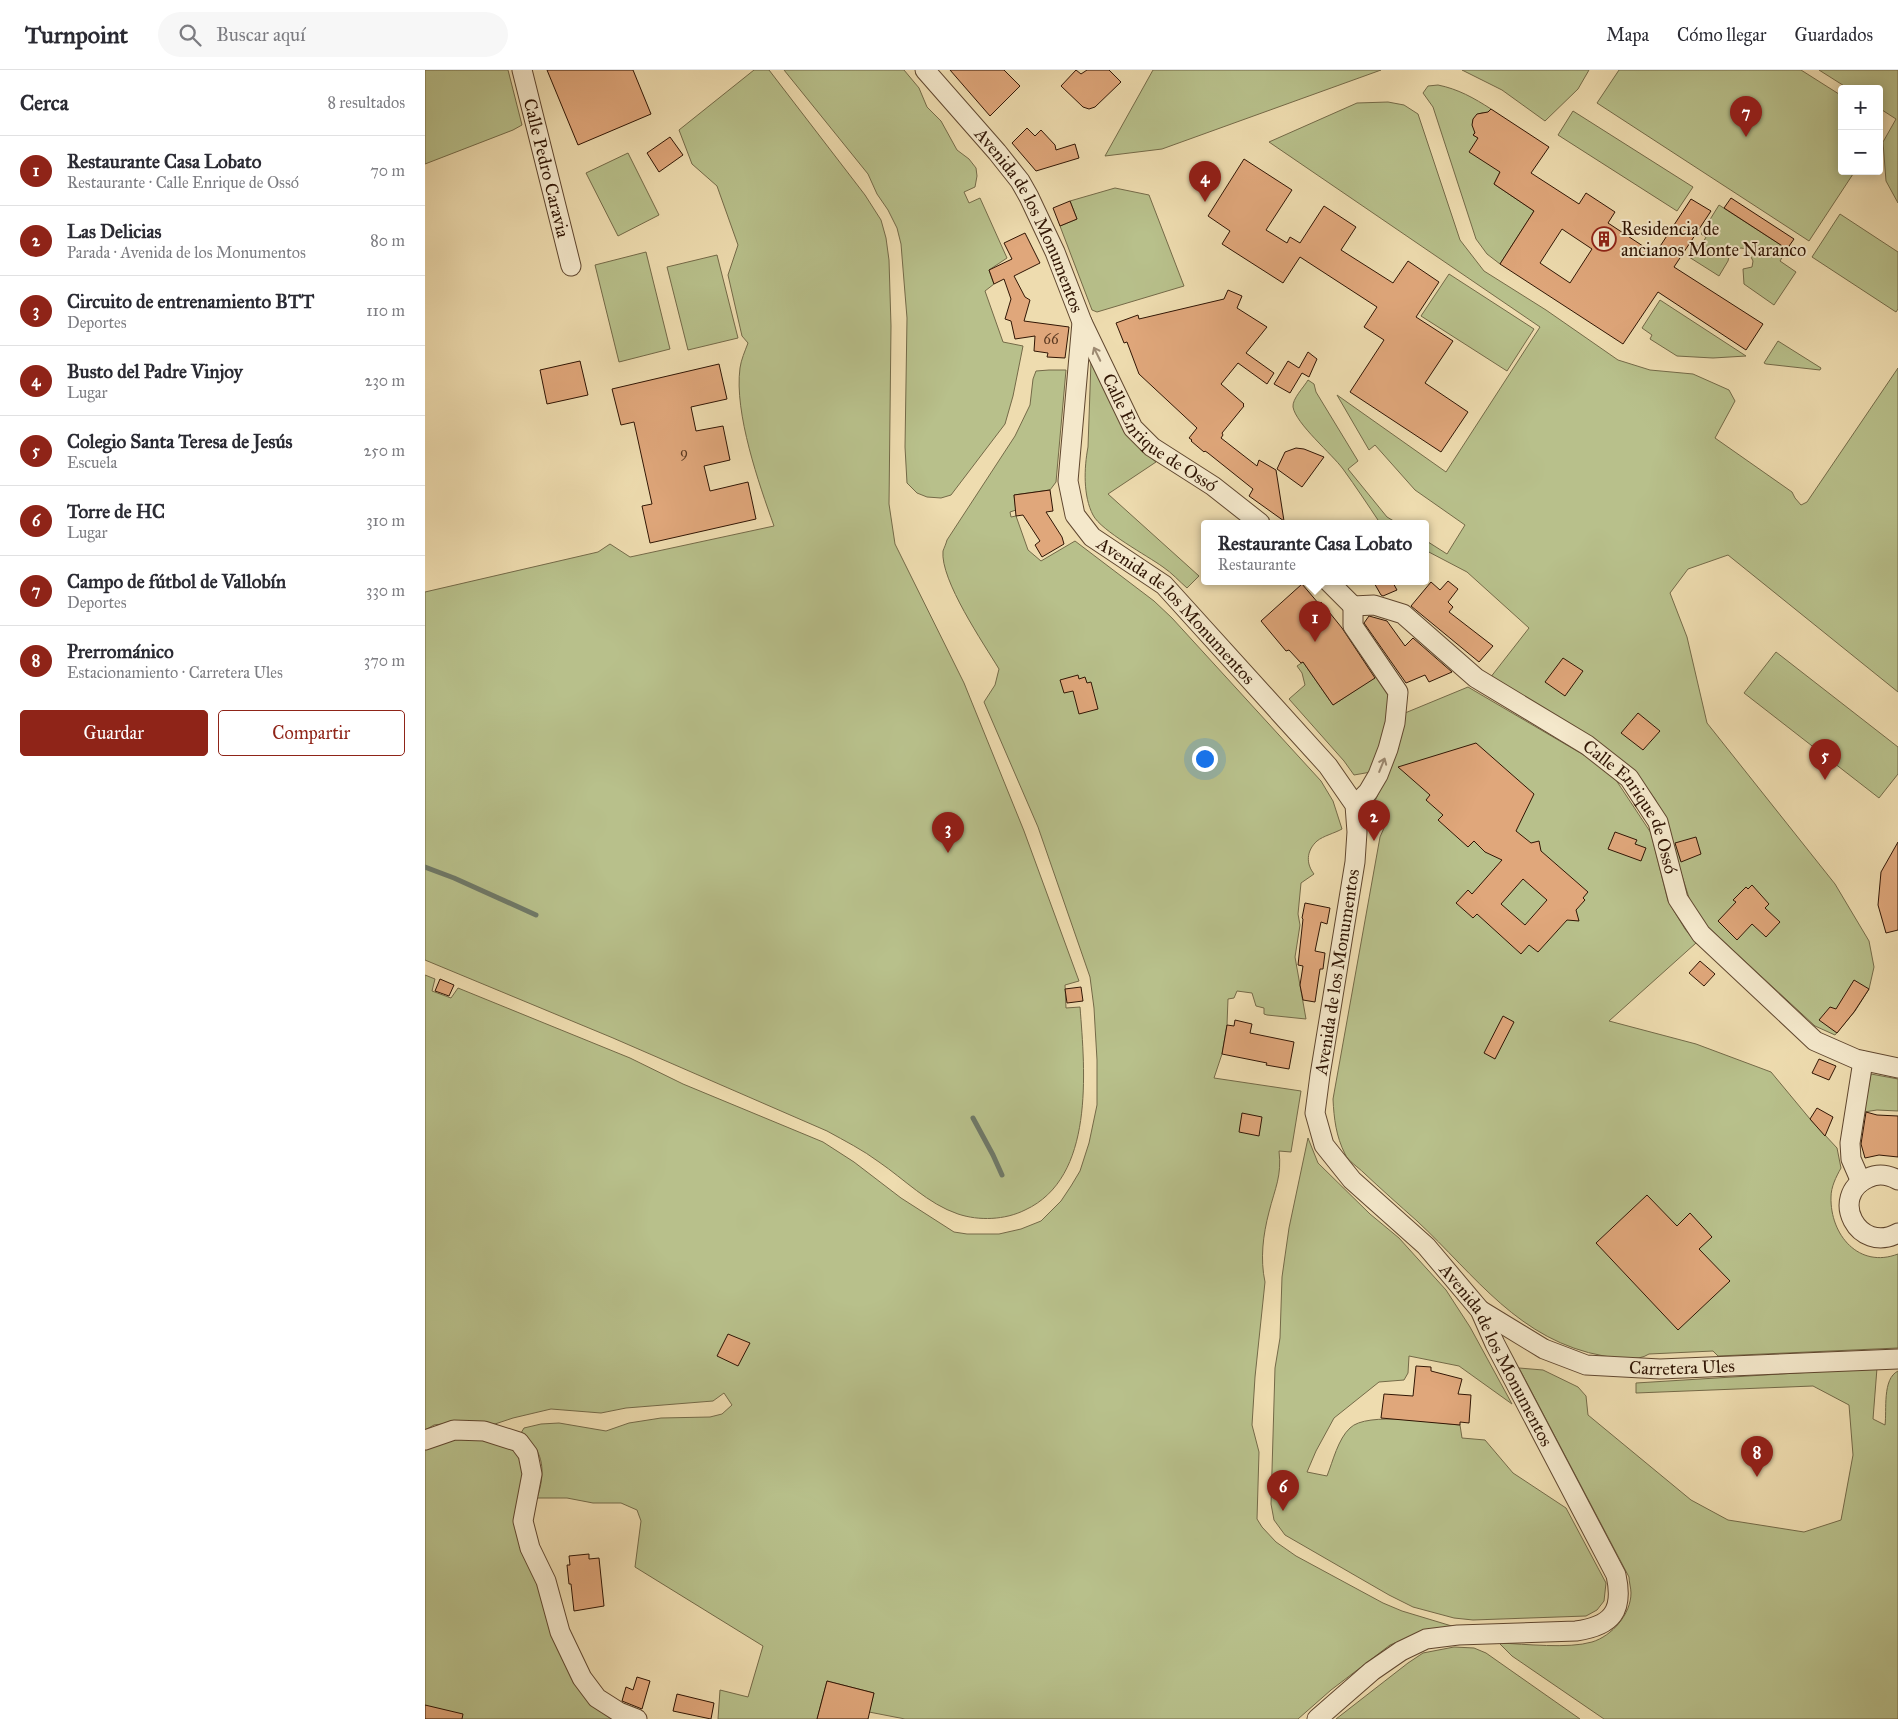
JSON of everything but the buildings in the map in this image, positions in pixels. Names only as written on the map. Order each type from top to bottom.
[{"type":"street","name":"Calle Pedro Caravia","points":[[522,70],[571,266]]},
{"type":"street","name":"Avenida de los Monumentos","points":[[925,70],[1020,181],[1055,252],[1082,322],[1068,481],[1075,515],[1092,537],[1164,586],[1329,766],[1355,805],[1357,832],[1355,862],[1315,1112],[1324,1145],[1352,1180],[1426,1246],[1480,1310],[1495,1344],[1615,1575],[1619,1590],[1619,1603],[1613,1615],[1603,1624],[1590,1629],[1458,1635],[1426,1639],[1401,1651],[1372,1671],[1317,1719]]},
{"type":"street","name":"Calle Enrique de Ossó","points":[[1082,322],[1133,428],[1152,447],[1213,486],[1255,520]]},
{"type":"street","points":[[1332,585],[1353,606],[1353,626],[1398,692],[1395,723],[1388,749],[1378,775],[1368,792],[1355,805]]},
{"type":"street","name":"Calle Enrique de Ossó","points":[[1353,606],[1374,605],[1403,614],[1476,678],[1587,745],[1629,778],[1658,822],[1678,899],[1701,934],[1815,1041],[1863,1061],[1898,1068]]},
{"type":"street","points":[[1861,1182],[1851,1159],[1850,1143],[1863,1061]]},
{"type":"street","points":[[1898,1180],[1891,1176],[1871,1176],[1861,1182],[1852,1194],[1849,1202],[1852,1219],[1856,1227],[1863,1233],[1879,1238],[1888,1238],[1898,1233]]},
{"type":"street","name":"Carretera Ules","points":[[1480,1310],[1544,1348],[1586,1365],[1660,1369],[1898,1358]]},
{"type":"street","points":[[425,1440],[454,1430],[484,1431],[519,1442],[528,1454],[531,1474],[523,1521],[530,1548],[546,1581],[560,1632],[582,1678],[597,1698],[619,1712],[637,1719]]},
{"type":"green space","points":[[425,70],[508,70],[522,125],[425,164]]},
{"type":"green space","points":[[754,70],[769,70],[865,195],[881,220],[889,260],[891,326],[889,504],[895,544],[964,683],[1024,831],[1079,981],[1065,985],[1066,1008],[1080,1007],[1082,1033],[1083,1091],[1081,1120],[1074,1149],[1064,1174],[1048,1195],[1025,1210],[1001,1218],[975,1218],[947,1210],[926,1198],[867,1154],[827,1131],[613,1038],[425,960],[425,592],[598,552],[610,544],[630,557],[774,526],[749,448],[741,406],[740,368],[748,343],[742,336],[728,275],[738,245],[717,186],[692,164],[679,130]]},
{"type":"green space","points":[[784,70],[904,70],[919,88],[927,107],[941,121],[957,150],[969,159],[976,168],[975,187],[964,192],[969,203],[980,198],[1007,258],[989,270],[994,284],[985,291],[1003,342],[1023,346],[1005,424],[951,495],[941,498],[927,497],[917,493],[907,483],[905,447],[907,318],[901,244],[897,228],[877,194],[868,174]]},
{"type":"green space","points":[[1153,70],[1381,70],[1162,149],[1105,156]]},
{"type":"green space","points":[[1462,70],[1589,70],[1578,89],[1545,121],[1502,90]]},
{"type":"green space","points":[[1619,70],[1801,70],[1838,93],[1838,175],[1852,175],[1809,241],[1597,103]]},
{"type":"green space","points":[[1819,70],[1898,70],[1898,203],[1886,181],[1883,142],[1896,119],[1883,111],[1883,85],[1843,85]]},
{"type":"green space","points":[[1438,85],[1466,94],[1491,109],[1488,113],[1477,115],[1473,120],[1476,131],[1473,135],[1478,138],[1500,172],[1494,184],[1534,211],[1500,264],[1487,254],[1476,239],[1433,107],[1423,93],[1428,86]]},
{"type":"green space","points":[[1388,102],[1404,105],[1418,114],[1460,240],[1484,271],[1546,310],[1618,360],[1650,370],[1693,374],[1729,390],[1735,401],[1715,438],[1792,492],[1801,505],[1807,502],[1898,368],[1898,692],[1728,555],[1688,569],[1670,593],[1687,637],[1707,723],[1835,884],[1869,941],[1874,967],[1869,989],[1855,1011],[1835,1035],[1815,1026],[1707,926],[1690,901],[1663,816],[1655,799],[1640,779],[1490,678],[1529,628],[1467,572],[1429,552],[1429,543],[1447,554],[1465,525],[1415,490],[1375,445],[1369,450],[1337,395],[1446,472],[1540,327],[1269,142],[1357,103]]},
{"type":"green space","points":[[1573,111],[1693,187],[1677,211],[1558,135]]},
{"type":"green space","points":[[628,153],[659,215],[618,236],[586,173]]},
{"type":"green space","points":[[1115,188],[1149,195],[1184,286],[1097,312],[1092,310],[1060,226],[1077,219],[1070,201]]},
{"type":"green space","points":[[1719,205],[1787,249],[1780,261],[1796,272],[1774,305],[1744,284],[1743,269],[1752,267],[1753,261],[1747,249],[1741,248],[1730,252],[1728,261],[1719,276],[1689,257],[1696,245],[1700,248],[1706,237],[1701,234]]},
{"type":"green space","points":[[1840,214],[1898,252],[1898,309],[1896,312],[1812,257]]},
{"type":"green space","points":[[646,252],[670,349],[619,362],[595,265]]},
{"type":"green space","points":[[717,255],[738,338],[688,350],[667,267]]},
{"type":"green space","points":[[1449,274],[1534,329],[1507,371],[1421,316]]},
{"type":"green space","points":[[1660,300],[1746,356],[1713,358],[1677,356],[1650,339],[1652,335],[1642,328]]},
{"type":"green space","points":[[1778,341],[1821,368],[1820,370],[1764,363]]},
{"type":"green space","points":[[1091,361],[1125,427],[1139,448],[1156,462],[1108,494],[1199,576],[1187,588],[1166,569],[1105,528],[1093,515],[1087,499],[1085,473],[1088,447]]},
{"type":"green space","points":[[1066,370],[1056,482],[1050,490],[1014,495],[1016,510],[1010,512],[1011,517],[1016,516],[1028,550],[1041,561],[1075,541],[1154,601],[1172,618],[1321,781],[1333,801],[1342,829],[1322,838],[1313,845],[1308,858],[1314,874],[1301,883],[1298,914],[1300,925],[1295,957],[1306,1019],[1264,1014],[1264,1008],[1256,1006],[1252,993],[1237,991],[1234,998],[1228,999],[1227,1025],[1222,1054],[1214,1078],[1301,1091],[1291,1152],[1279,1151],[1279,1175],[1267,1221],[1262,1256],[1265,1282],[1252,1425],[1259,1452],[1257,1519],[1276,1542],[1296,1556],[1383,1603],[1402,1611],[1455,1627],[1410,1637],[1390,1645],[1331,1690],[1298,1719],[905,1719],[869,1712],[874,1693],[827,1681],[817,1719],[718,1719],[720,1690],[748,1697],[763,1646],[635,1567],[641,1521],[637,1510],[621,1503],[593,1503],[567,1498],[537,1498],[542,1477],[540,1456],[521,1433],[524,1428],[541,1424],[559,1423],[606,1431],[629,1423],[661,1418],[710,1417],[722,1414],[732,1405],[724,1393],[713,1401],[626,1408],[601,1413],[551,1409],[495,1424],[450,1423],[434,1425],[425,1430],[425,975],[435,979],[432,991],[451,998],[458,988],[630,1058],[683,1084],[823,1142],[854,1162],[901,1198],[954,1232],[999,1234],[1021,1229],[1041,1221],[1061,1201],[1080,1171],[1089,1143],[1097,1105],[1097,1060],[1090,977],[1038,827],[984,702],[995,685],[999,669],[955,594],[948,578],[943,551],[947,540],[1015,436],[1030,405],[1033,379],[1036,371]]},
{"type":"green space","points":[[1308,380],[1314,384],[1316,392],[1358,461],[1348,469],[1387,517],[1392,520],[1378,520],[1343,469],[1301,422],[1293,407],[1294,400]]},
{"type":"green space","points":[[1776,652],[1898,747],[1898,774],[1879,798],[1744,693]]},
{"type":"green space","points":[[1303,662],[1333,705],[1377,676],[1389,695],[1390,717],[1371,772],[1354,775],[1289,699],[1305,685],[1302,673],[1297,666]]},
{"type":"green space","points":[[1468,687],[1599,764],[1616,780],[1651,833],[1668,901],[1696,943],[1609,1021],[1696,1044],[1771,1072],[1837,1148],[1841,1168],[1833,1186],[1831,1197],[1832,1211],[1841,1236],[1859,1253],[1871,1257],[1898,1254],[1898,1348],[1718,1356],[1713,1351],[1649,1354],[1639,1358],[1627,1359],[1604,1356],[1574,1348],[1547,1336],[1501,1304],[1417,1221],[1346,1157],[1338,1134],[1333,1099],[1380,837],[1388,819],[1375,801],[1393,762],[1405,713]]},
{"type":"green space","points":[[1871,1074],[1898,1079],[1898,1111],[1877,1110],[1864,1112]]},
{"type":"green space","points":[[1308,1138],[1318,1163],[1370,1214],[1399,1238],[1446,1290],[1470,1327],[1512,1404],[1459,1366],[1409,1356],[1408,1373],[1404,1380],[1379,1382],[1334,1418],[1307,1472],[1327,1476],[1342,1438],[1350,1428],[1359,1423],[1371,1420],[1402,1419],[1460,1425],[1462,1438],[1485,1440],[1513,1473],[1566,1508],[1606,1583],[1604,1601],[1597,1610],[1586,1616],[1473,1620],[1454,1618],[1413,1607],[1285,1535],[1274,1520],[1271,1504],[1275,1368],[1280,1338],[1282,1277],[1289,1228]]},
{"type":"green space","points":[[1519,1368],[1543,1370],[1578,1387],[1586,1396],[1588,1415],[1691,1500],[1728,1520],[1804,1532],[1841,1520],[1853,1455],[1849,1405],[1813,1386],[1636,1393],[1636,1383],[1877,1368],[1873,1419],[1885,1425],[1887,1388],[1889,1381],[1898,1371],[1898,1719],[1604,1719],[1512,1656],[1499,1643],[1547,1646],[1571,1645],[1592,1642],[1607,1635],[1619,1623],[1628,1609],[1631,1593],[1629,1577]]},
{"type":"green space","points":[[464,1436],[502,1443],[515,1451],[521,1462],[538,1576],[554,1634],[624,1719],[425,1719],[425,1448]]},
{"type":"green space","points":[[1454,1647],[1474,1648],[1486,1653],[1580,1719],[1336,1719],[1423,1653]]},
{"type":"waterway","points":[[425,867],[536,915]]},
{"type":"waterway","points":[[973,1118],[1002,1175]]},
{"type":"place","name":"Campo de fútbol de Vallobín","points":[[1746,137]]},
{"type":"place","name":"Busto del Padre Vinjoy","points":[[1205,202]]},
{"type":"place","name":"Residencia de ancianos Monte Naranco","points":[[1604,239]]},
{"type":"place","name":"Restaurante Casa Lobato","points":[[1315,642]]},
{"type":"place","name":"Colegio Santa Teresa de Jesús","points":[[1825,780]]},
{"type":"place","name":"Las Delicias","points":[[1374,841]]},
{"type":"place","name":"Circuito de entrenamiento BTT","points":[[948,853]]},
{"type":"place","name":"Prerrománico","points":[[1757,1477]]},
{"type":"place","name":"Torre de HC","points":[[1283,1511]]}]
